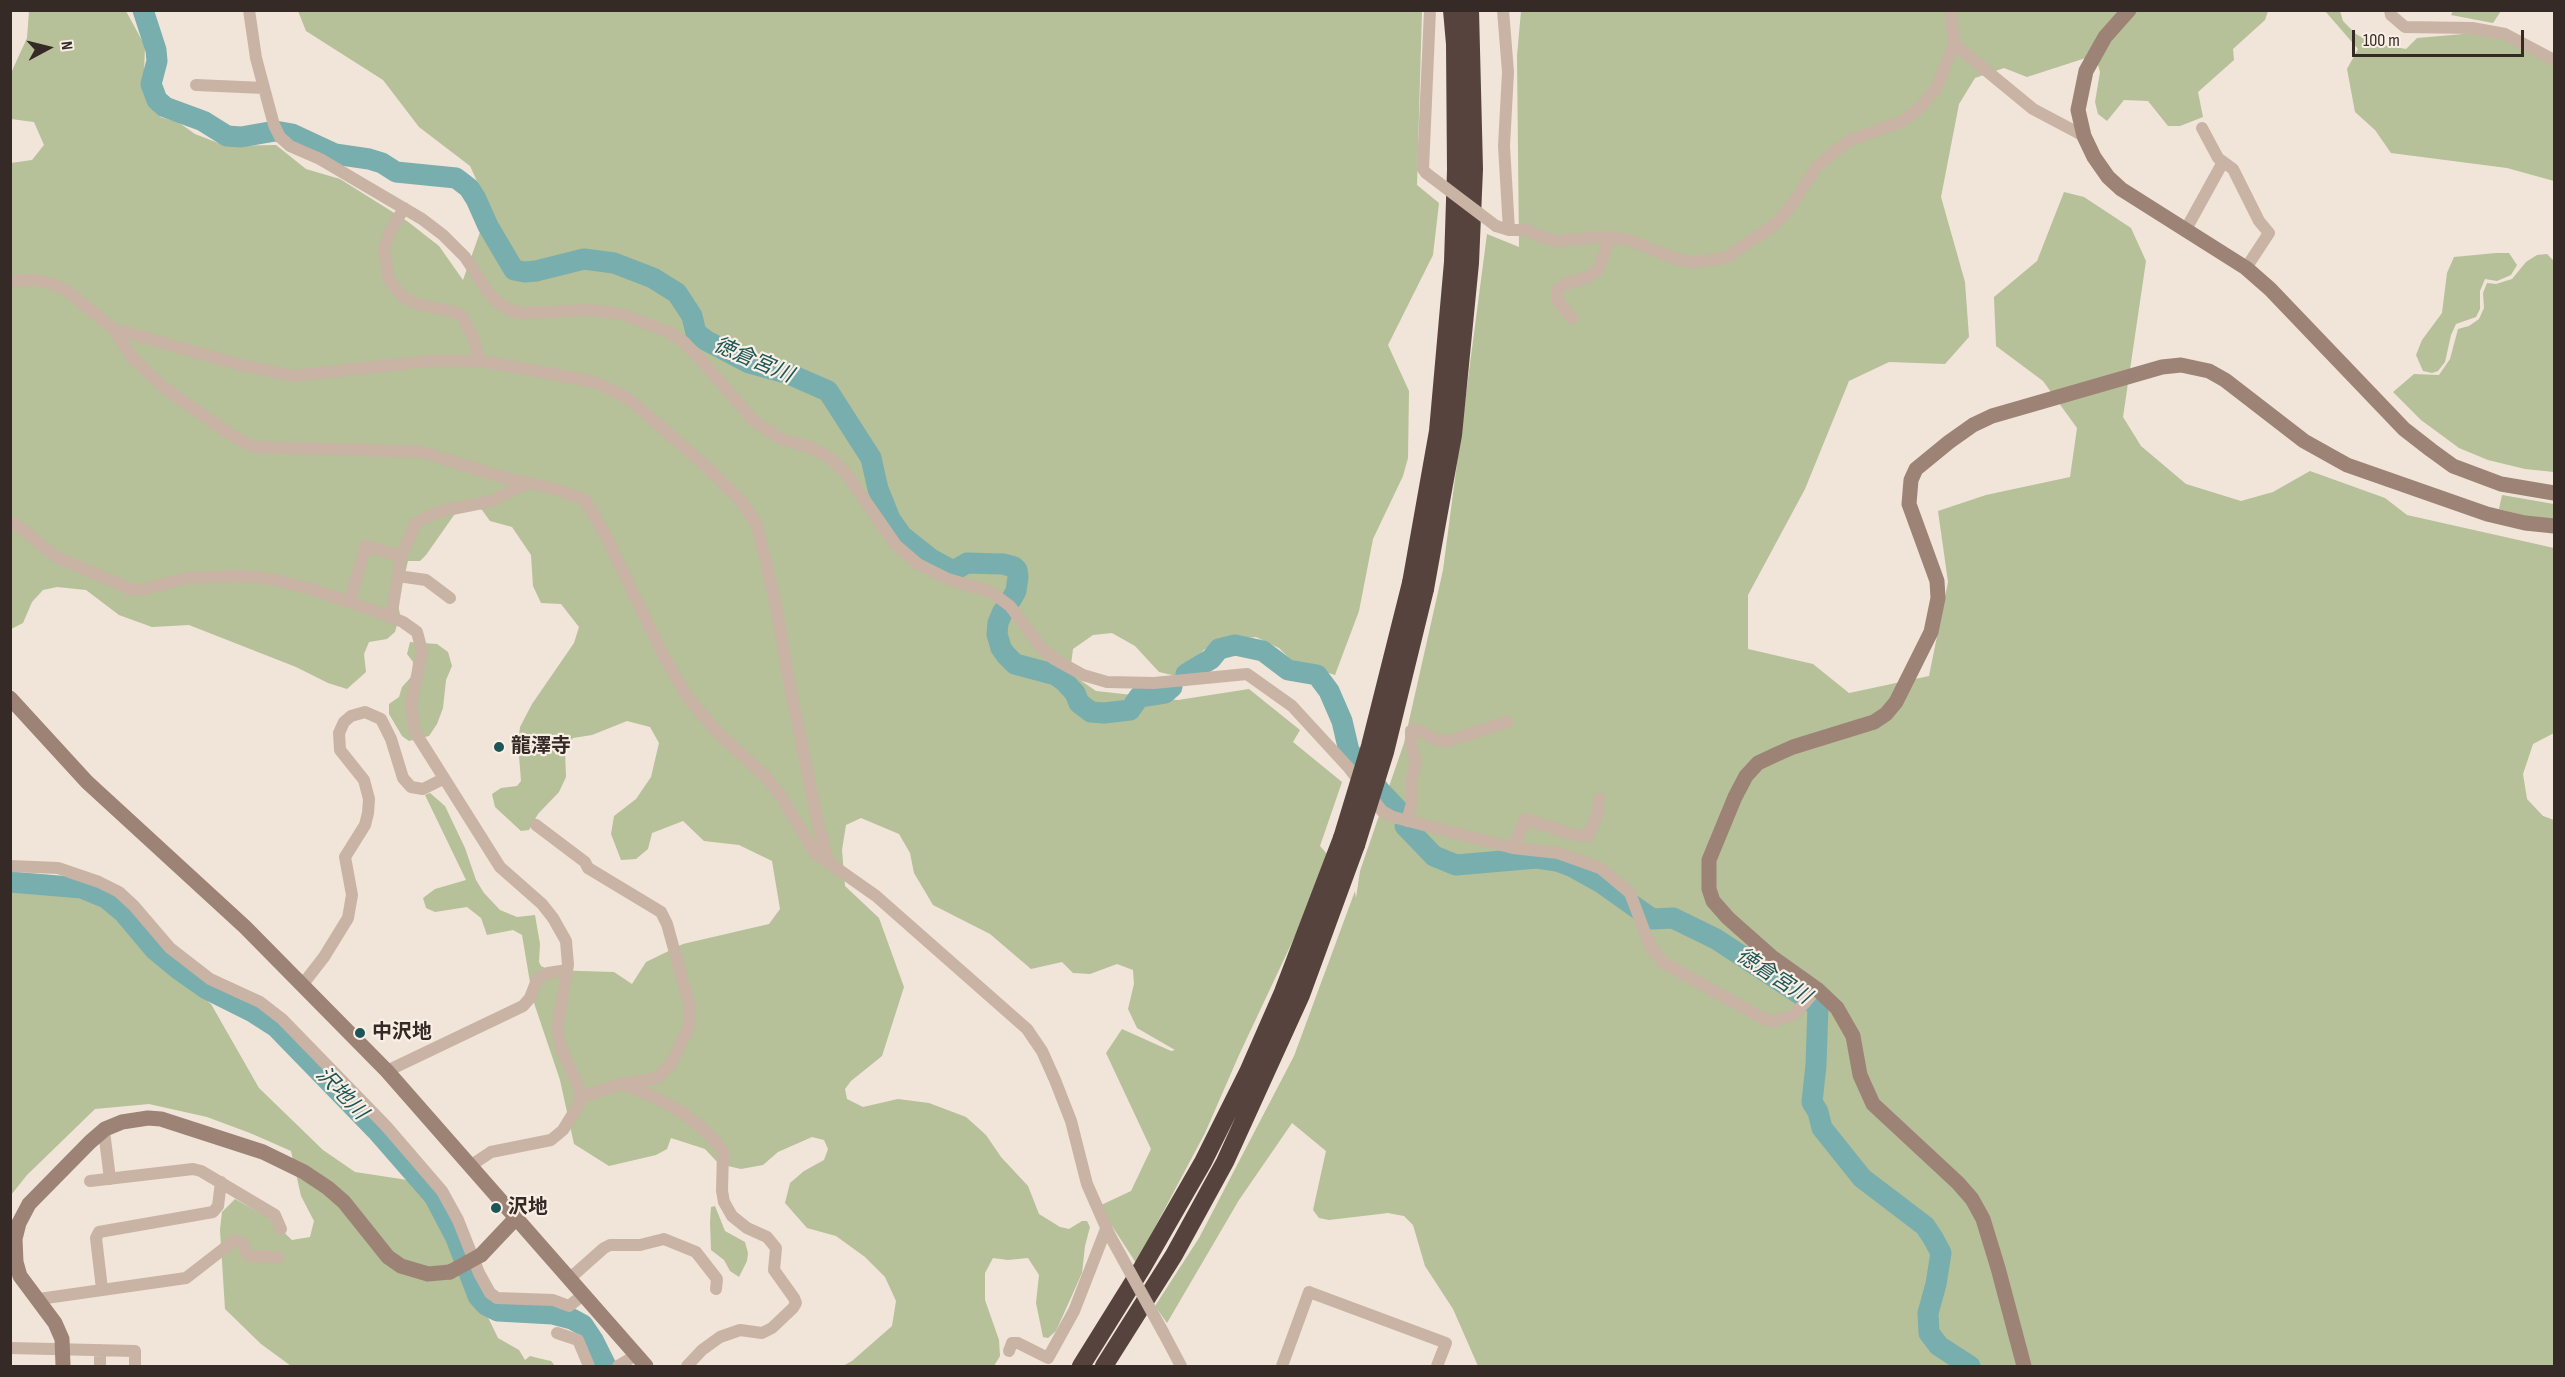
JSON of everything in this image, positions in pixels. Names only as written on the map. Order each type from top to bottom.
[{"type":"highway","points":[[1418,586],[1438,431],[1453,262],[1456,170],[1452,10]]},
{"type":"highway","points":[[1081,1366],[1142,1268],[1203,1162],[1248,1072],[1349,842],[1385,752],[1418,586],[1453,435],[1469,275],[1474,169],[1470,10]]},
{"type":"highway","points":[[1104,1366],[1174,1255],[1225,1162],[1301,995],[1349,842]]},
{"type":"street","points":[[249,10],[254,48],[274,125],[285,142],[329,164],[404,208],[443,235],[465,257],[488,292],[512,311],[524,313],[591,309],[621,314],[655,326],[676,337],[702,361],[754,422],[781,439],[810,447],[830,458],[846,473],[896,545],[918,564],[948,579],[991,592],[1010,606],[1040,646],[1054,658],[1083,675],[1107,682],[1154,682],[1247,674],[1292,706],[1349,768],[1382,811],[1407,821],[1513,848],[1558,853],[1600,868],[1630,893],[1650,946],[1662,962],[1764,1019],[1774,1021],[1794,1015],[1817,989]]},
{"type":"street","points":[[1430,10],[1422,169],[1426,173],[1496,226],[1509,230],[1528,230],[1538,236],[1556,241],[1610,237],[1629,240],[1676,260],[1693,262],[1726,258],[1774,225],[1790,209],[1816,168],[1834,152],[1851,140],[1901,122],[1921,107],[1937,87],[1954,44],[1951,10]]},
{"type":"street","points":[[1503,10],[1508,72],[1504,146],[1509,230]]},
{"type":"street","points":[[2129,10],[2105,37],[2086,71],[2078,110],[2084,136],[2099,164],[2121,189],[2246,268],[2270,289],[2404,429],[2453,466],[2500,484],[2554,493]]},
{"type":"street","points":[[2390,10],[2391,15],[2405,27],[2472,28],[2505,34],[2554,60]]},
{"type":"street","points":[[1954,44],[2033,109],[2084,136]]},
{"type":"street","points":[[196,85],[264,88]]},
{"type":"street","points":[[2202,128],[2218,158],[2233,169],[2259,221],[2269,233],[2246,268]]},
{"type":"street","points":[[2185,231],[2223,162]]},
{"type":"street","points":[[404,208],[390,232],[384,249],[389,280],[403,297],[417,304],[455,312],[462,316],[475,341],[478,361]]},
{"type":"street","points":[[1572,318],[1557,300],[1557,290],[1563,285],[1598,270],[1610,237]]},
{"type":"street","points":[[10,281],[35,280],[53,284],[67,291],[114,329],[131,356],[163,387],[231,435],[254,447],[337,451],[406,450],[456,461],[502,477],[577,496],[590,505],[660,651],[688,698],[717,732],[766,777],[781,796],[815,853],[876,896],[1027,1029],[1042,1051],[1055,1080],[1071,1121],[1087,1184],[1108,1232],[1181,1366]]},
{"type":"street","points":[[114,329],[241,365],[292,376],[429,361],[478,361],[581,379],[617,391],[629,399],[710,470],[750,512],[757,525],[776,606],[817,818],[829,863]]},
{"type":"street","points":[[2024,1366],[1983,1218],[1972,1199],[1958,1183],[1873,1104],[1860,1075],[1848,1022],[1837,1008],[1817,989],[1772,957],[1721,911],[1713,901],[1709,889],[1709,860],[1735,797],[1746,776],[1758,763],[1792,747],[1874,722],[1886,714],[1896,702],[1930,632],[1938,598],[1937,581],[1909,504],[1911,480],[1917,469],[1973,425],[2012,410],[2162,367],[2181,365],[2196,367],[2225,380],[2304,441],[2347,465],[2487,514],[2524,523],[2554,526]]},
{"type":"street","points":[[392,618],[401,556],[416,523],[437,512],[492,501],[527,483]]},
{"type":"street","points":[[10,522],[21,528],[56,557],[133,590],[187,578],[241,576],[286,582],[392,618],[410,626],[417,632],[420,639],[421,660],[411,705],[412,723],[418,739],[500,867],[542,904],[566,941],[567,970],[557,1029],[561,1048],[577,1081],[581,1097],[575,1113],[561,1132],[551,1140],[491,1152],[471,1166]]},
{"type":"street","points":[[348,602],[366,546],[401,556]]},
{"type":"street","points":[[398,576],[426,580],[450,598]]},
{"type":"street","points":[[10,698],[87,782],[180,866],[303,984],[387,1071],[641,1361],[618,1366]]},
{"type":"street","points":[[303,984],[324,957],[348,918],[352,895],[345,857],[364,825],[368,813],[369,800],[364,780],[340,750],[339,733],[344,722],[351,716],[365,712],[381,719],[391,740],[403,778],[411,787],[423,789],[443,778]]},
{"type":"street","points":[[1407,821],[1412,803],[1412,779],[1416,761],[1411,745],[1411,731],[1418,730],[1437,740],[1448,741],[1507,722]]},
{"type":"street","points":[[1513,848],[1526,819],[1574,835],[1588,836],[1598,813],[1599,799]]},
{"type":"street","points":[[536,825],[585,862],[588,868],[661,912],[667,924],[690,1007],[690,1024],[670,1064],[657,1078],[622,1084],[581,1097]]},
{"type":"street","points":[[10,866],[58,868],[99,882],[119,892],[170,948],[210,979],[260,1002],[282,1019],[378,1118],[442,1191],[458,1220],[479,1273],[490,1293],[497,1298],[553,1300],[569,1306],[583,1295]]},
{"type":"street","points":[[387,1071],[524,1006],[528,1003],[534,986],[541,977],[567,970]]},
{"type":"street","points":[[622,1084],[680,1111],[718,1144],[723,1159],[724,1202],[737,1222],[772,1241],[776,1248],[774,1270],[796,1303],[783,1319],[769,1330],[762,1333],[736,1331],[720,1336],[687,1366]]},
{"type":"street","points":[[63,1366],[62,1339],[55,1323],[39,1299],[20,1276],[13,1239],[29,1204],[104,1131],[137,1119],[162,1119],[263,1152],[304,1172],[328,1188],[350,1209],[388,1257],[401,1266],[428,1274],[450,1272],[481,1255],[516,1218]]},
{"type":"street","points":[[104,1131],[110,1179]]},
{"type":"street","points":[[90,1181],[193,1169],[221,1182],[275,1215],[281,1229]]},
{"type":"street","points":[[102,1289],[96,1238],[99,1232],[213,1212],[218,1206],[221,1182]]},
{"type":"street","points":[[1010,1351],[1012,1343],[1018,1343],[1048,1358],[1074,1311],[1108,1232]]},
{"type":"street","points":[[569,1279],[603,1248],[610,1245],[640,1245],[664,1239],[696,1252],[717,1279],[716,1289]]},
{"type":"street","points":[[39,1299],[186,1278],[235,1240],[242,1243],[250,1256],[278,1257]]},
{"type":"street","points":[[1282,1366],[1309,1292],[1446,1343],[1437,1366]]},
{"type":"street","points":[[556,1333],[578,1340],[589,1366]]},
{"type":"street","points":[[10,1348],[135,1351],[135,1366]]},
{"type":"street","points":[[100,1350],[100,1366]]},
{"type":"green space","points":[[2453,10],[2501,11],[2493,23],[2451,15]]},
{"type":"green space","points":[[29,11],[126,11],[145,46],[146,89],[160,117],[178,122],[195,134],[226,146],[276,145],[306,169],[340,179],[407,221],[439,246],[463,280],[489,207],[470,166],[419,127],[383,80],[306,31],[298,11],[1422,11],[1417,185],[1439,203],[1433,255],[1388,345],[1409,391],[1408,458],[1403,476],[1373,539],[1359,611],[1335,675],[1293,662],[1279,648],[1256,637],[1237,639],[1205,649],[1176,676],[1159,672],[1135,646],[1112,633],[1093,635],[1073,649],[1070,673],[1096,691],[1178,700],[1249,689],[1300,730],[1293,742],[1342,782],[1320,846],[1327,854],[1303,919],[1205,1133],[1136,1263],[1099,1206],[1131,1191],[1151,1149],[1106,1053],[1122,1029],[1171,1051],[1175,1050],[1137,1028],[1128,1009],[1134,984],[1133,970],[1117,964],[1090,974],[1073,973],[1062,962],[1031,969],[990,934],[933,905],[914,873],[910,853],[899,834],[861,818],[846,825],[842,850],[845,886],[879,918],[904,987],[882,1056],[851,1081],[845,1089],[847,1099],[863,1107],[898,1099],[929,1103],[966,1117],[986,1135],[1001,1157],[1028,1186],[1039,1214],[1060,1227],[1069,1229],[1082,1221],[1087,1221],[1090,1227],[1082,1273],[1056,1331],[1048,1338],[1043,1337],[1036,1303],[1039,1275],[1028,1258],[1008,1260],[993,1258],[985,1273],[985,1300],[999,1340],[1000,1356],[994,1366],[843,1366],[852,1361],[892,1326],[896,1301],[885,1277],[865,1257],[836,1236],[807,1228],[785,1203],[790,1183],[804,1171],[824,1160],[828,1149],[824,1140],[812,1137],[778,1152],[763,1165],[741,1169],[719,1164],[705,1149],[671,1138],[667,1149],[656,1155],[609,1166],[574,1144],[560,1080],[533,1000],[522,935],[513,930],[487,935],[481,918],[467,907],[435,912],[426,908],[423,898],[435,889],[466,880],[425,795],[430,793],[445,806],[465,848],[476,880],[484,893],[500,910],[517,917],[535,915],[540,944],[539,962],[541,966],[550,970],[614,972],[632,984],[646,962],[683,944],[769,924],[780,909],[772,861],[739,845],[704,841],[683,821],[652,833],[648,849],[636,859],[621,860],[611,834],[614,816],[636,799],[651,777],[659,743],[650,727],[627,721],[592,735],[573,738],[565,750],[566,777],[559,792],[538,814],[529,830],[521,831],[495,807],[492,794],[501,788],[517,786],[521,781],[518,743],[520,727],[532,704],[574,643],[579,627],[561,604],[541,603],[533,586],[531,555],[512,527],[490,521],[482,510],[469,504],[459,508],[426,555],[420,561],[408,561],[404,578],[394,587],[400,614],[395,632],[387,639],[369,642],[364,654],[366,672],[347,689],[189,625],[152,627],[119,615],[86,590],[57,587],[43,590],[32,602],[23,623],[11,629],[11,163],[32,160],[44,145],[34,122],[11,119],[11,73],[27,38]]},
{"type":"green space","points":[[1521,11],[2268,11],[2265,20],[2233,49],[2234,60],[2198,92],[2203,117],[2180,126],[2168,126],[2148,101],[2124,100],[2107,121],[2098,114],[2095,102],[2100,72],[2095,55],[2027,77],[2004,68],[1975,78],[1959,104],[1941,197],[1965,282],[1969,337],[1945,364],[1889,362],[1849,381],[1805,489],[1748,595],[1748,649],[1813,664],[1849,693],[1929,676],[1948,582],[1938,511],[1986,495],[2070,477],[2077,428],[2043,381],[1996,346],[1994,297],[2037,261],[2064,192],[2084,197],[2131,228],[2146,261],[2123,417],[2141,446],[2186,484],[2241,501],[2273,492],[2310,471],[2385,498],[2407,515],[2554,548],[2554,733],[2533,744],[2523,774],[2527,799],[2543,816],[2554,820],[2554,1366],[1478,1366],[1453,1309],[1425,1266],[1413,1225],[1404,1216],[1388,1213],[1329,1220],[1319,1218],[1313,1210],[1326,1151],[1292,1123],[1239,1200],[1167,1323],[1155,1306],[1199,1238],[1294,1056],[1355,891],[1356,898],[1360,871],[1404,743],[1443,570],[1487,234],[1519,247],[1517,56]]},
{"type":"green space","points":[[2325,11],[2340,11],[2343,21],[2356,34],[2372,43],[2406,49],[2417,38],[2475,33],[2509,40],[2554,66],[2554,181],[2507,168],[2391,153],[2375,130],[2355,112],[2347,69],[2358,49]]},
{"type":"green space","points":[[2509,253],[2517,265],[2511,275],[2497,281],[2485,279],[2480,291],[2480,309],[2476,317],[2456,324],[2445,362],[2438,371],[2432,373],[2423,371],[2416,355],[2422,340],[2442,313],[2447,273],[2454,257]]},
{"type":"green space","points":[[2547,254],[2554,261],[2554,472],[2525,469],[2488,460],[2459,448],[2421,420],[2393,392],[2414,374],[2439,375],[2450,359],[2458,329],[2469,326],[2479,319],[2484,308],[2483,293],[2487,283],[2496,284],[2512,279],[2526,262],[2537,255]]},
{"type":"green space","points":[[2502,495],[2554,504],[2554,520],[2541,520],[2499,509]]},
{"type":"green space","points":[[410,642],[437,644],[448,652],[452,666],[446,680],[443,708],[437,724],[429,736],[409,741],[402,736],[389,714],[389,704],[399,697],[402,687],[412,676],[413,662],[407,654]]},
{"type":"green space","points":[[11,890],[77,891],[86,897],[109,901],[155,955],[211,1004],[259,1088],[323,1150],[355,1172],[414,1181],[452,1243],[498,1338],[519,1350],[525,1360],[530,1356],[551,1361],[555,1366],[291,1366],[261,1344],[225,1309],[220,1230],[222,1212],[235,1199],[268,1217],[292,1240],[310,1237],[314,1221],[301,1196],[291,1151],[207,1117],[149,1104],[95,1109],[27,1175],[11,1195]]},
{"type":"green space","points":[[715,1206],[725,1231],[745,1242],[748,1253],[747,1261],[739,1277],[730,1271],[724,1260],[711,1250],[711,1207]]},
{"type":"waterway","name":"徳倉宮川","points":[[143,10],[156,50],[157,61],[151,84],[157,100],[165,107],[203,121],[227,136],[241,137],[275,131],[292,134],[335,154],[369,159],[382,163],[396,172],[456,178],[469,188],[476,199],[488,226],[514,270],[536,271],[584,259],[614,263],[653,278],[677,293],[692,316],[696,333],[707,341],[749,363],[789,374],[828,391],[871,458],[878,489],[890,519],[902,536],[931,559],[953,571],[967,563],[1003,564],[1014,567],[1018,577],[1016,591],[1011,600]]},
{"type":"waterway","name":"徳倉宮川","points":[[1003,611],[998,623],[997,634],[1001,648],[1006,655],[1015,664],[1056,675],[1075,693],[1079,703],[1091,712],[1130,710],[1139,697],[1165,693],[1172,687]]},
{"type":"waterway","name":"徳倉宮川","points":[[1186,674],[1211,659],[1219,649],[1235,645],[1263,651],[1288,670],[1317,675],[1329,691],[1342,721],[1349,751],[1399,811]]},
{"type":"waterway","name":"徳倉宮川","points":[[1405,826],[1434,856],[1456,865],[1537,858],[1557,861],[1573,867],[1600,882],[1653,919],[1673,918],[1716,939],[1818,1006],[1812,1102],[1818,1112],[1822,1128],[1862,1178],[1925,1226],[1933,1238],[1941,1253],[1928,1313],[1929,1333],[1939,1346],[1970,1366]]},
{"type":"waterway","name":"沢地川","points":[[10,882],[82,888],[106,898],[124,913],[155,950],[178,969],[205,988],[251,1011],[276,1027],[379,1133],[434,1196],[456,1238],[478,1296],[486,1305],[498,1311],[553,1314],[572,1319],[583,1325],[606,1366]]},
{"type":"place","name":"龍澤寺","points":[[499,747]]},
{"type":"place","name":"中沢地","points":[[360,1033]]},
{"type":"place","name":"沢地","points":[[496,1208]]}]
